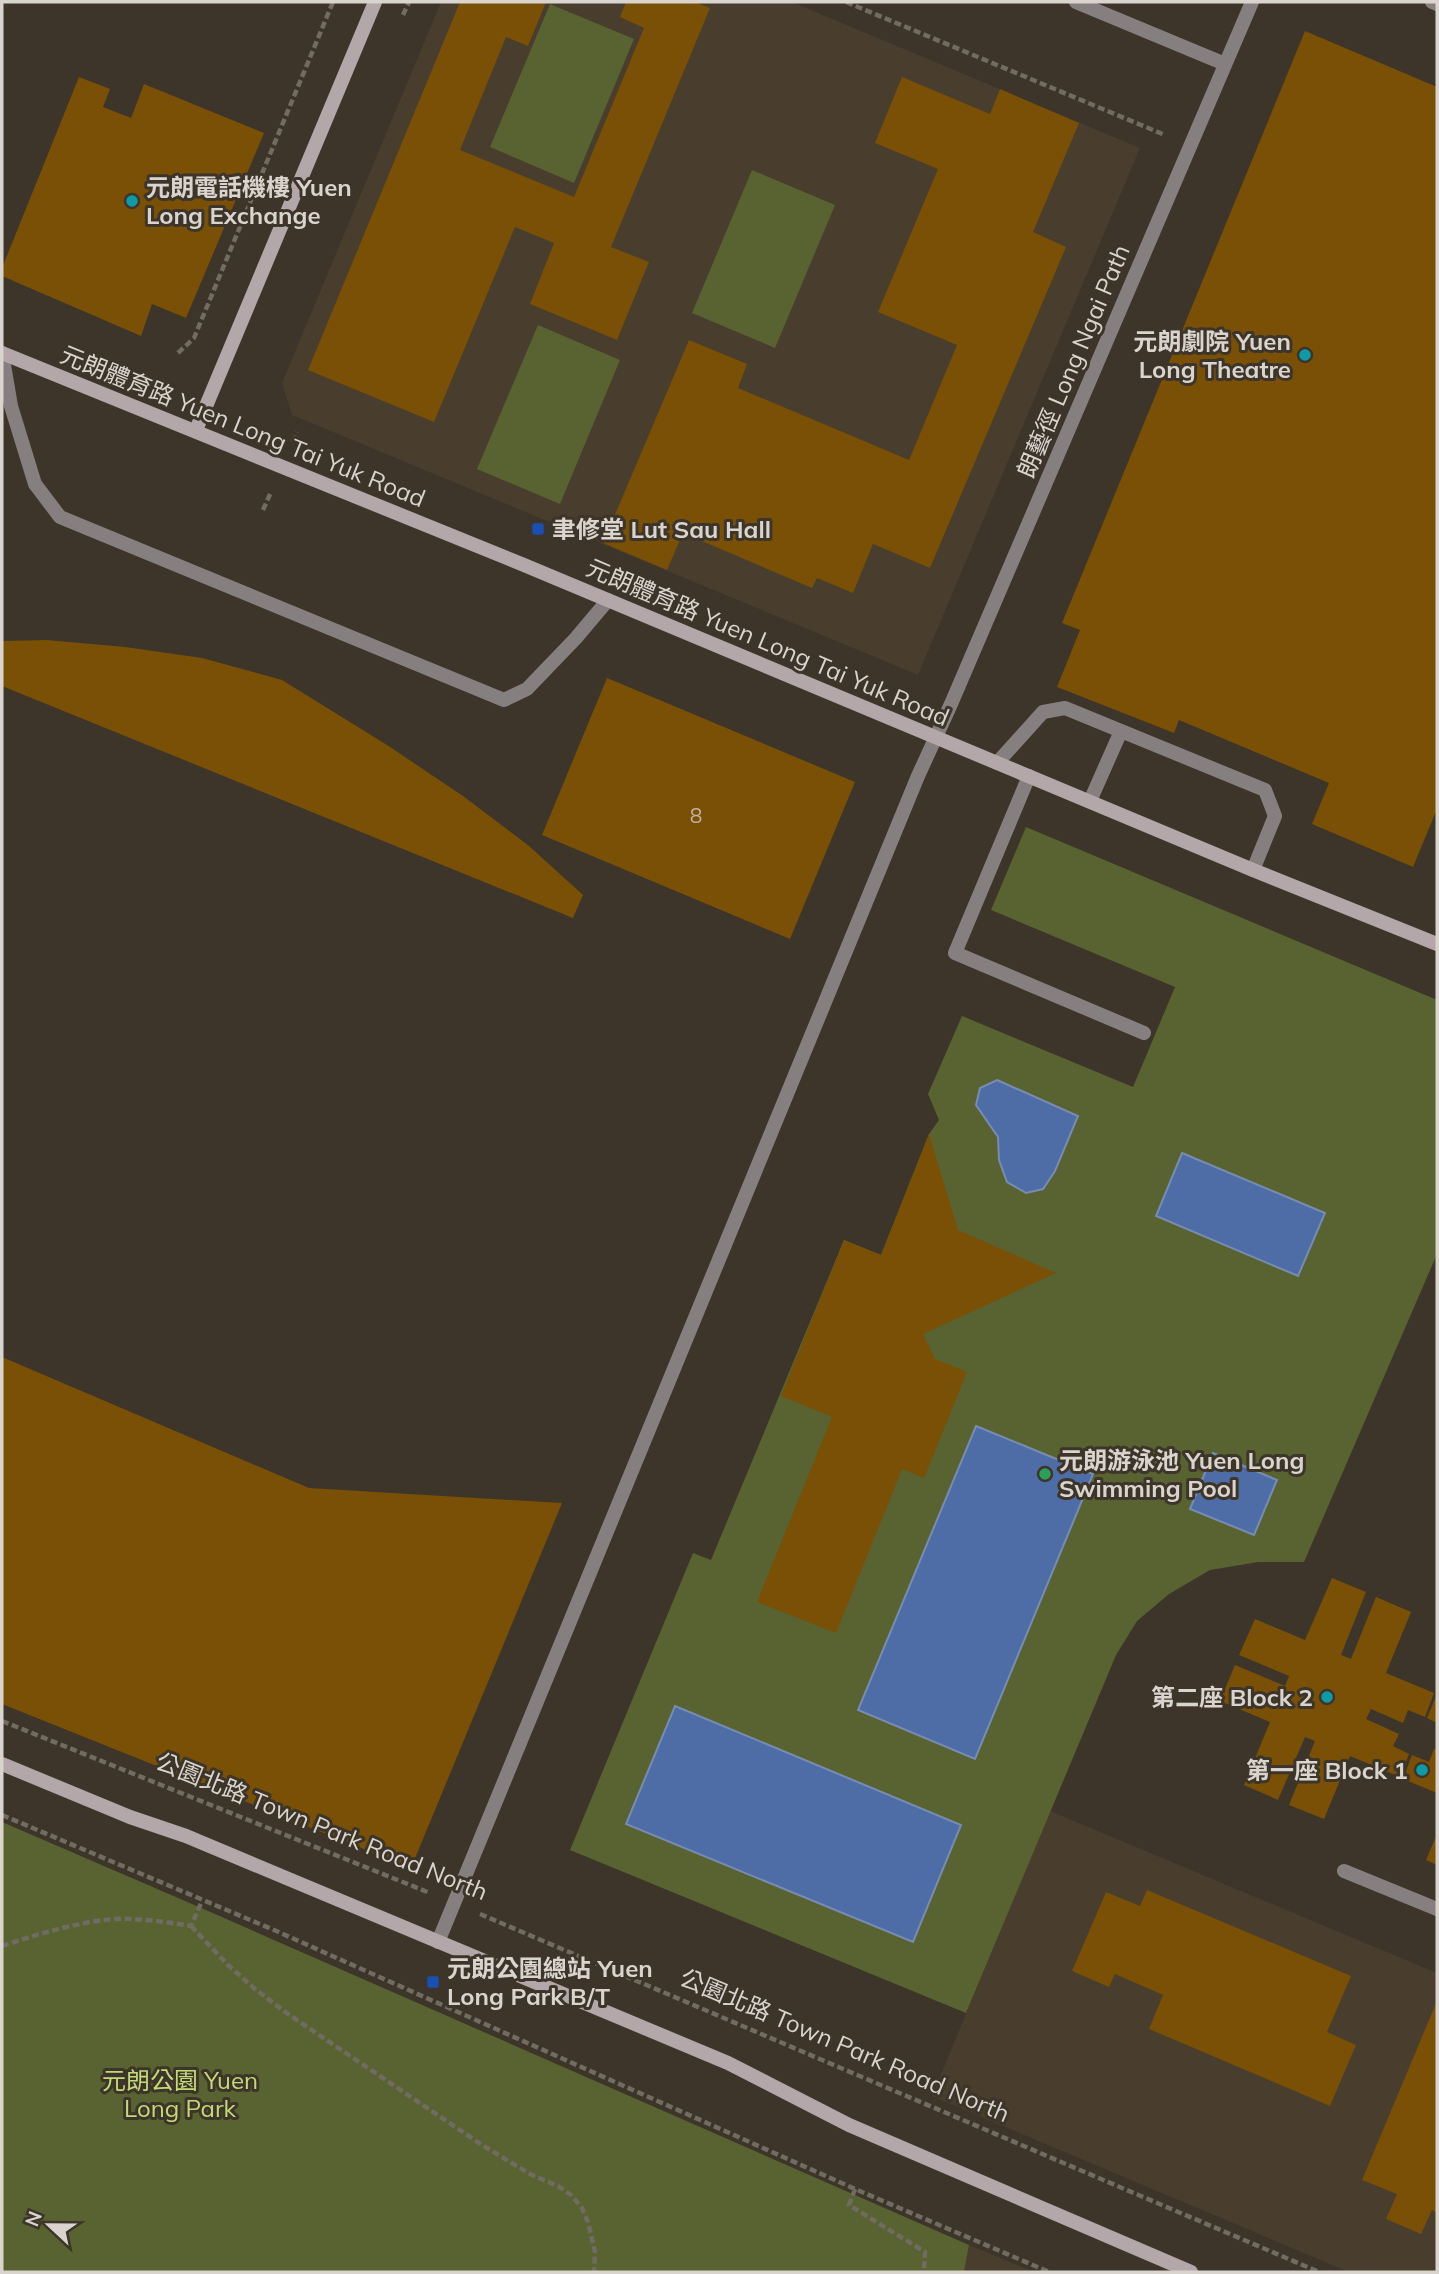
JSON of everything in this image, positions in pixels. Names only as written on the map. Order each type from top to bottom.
[{"type":"street","points":[[196,430],[375,2]]},
{"type":"street","points":[[1076,2],[1225,64]]},
{"type":"street","name":"朗藝徑 Long Ngai Path","points":[[438,1942],[913,789],[1252,2]]},
{"type":"street","points":[[1432,2],[1437,4]]},
{"type":"street","points":[[2,353],[11,405],[35,484],[60,517],[504,700],[527,689],[608,600]]},
{"type":"street","name":"元朗體育路 Yuen Long Tai Yuk Road","points":[[2,353],[196,430],[1437,944]]},
{"type":"street","points":[[998,763],[1043,712],[1065,708],[1265,790],[1275,816],[1253,870]]},
{"type":"street","points":[[1090,802],[1121,731]]},
{"type":"street","points":[[1030,776],[955,953],[1144,1033]]},
{"type":"street","points":[[2,1764],[130,1817],[186,1836],[728,2063],[849,2125],[1191,2272]]},
{"type":"street","points":[[1344,1871],[1437,1909]]},
{"type":"path","points":[[178,353],[194,338],[333,2]]},
{"type":"path","points":[[846,2],[1190,146]]},
{"type":"path","name":"公園北路 Town Park Road North","points":[[2,1721],[454,1902],[1320,2272]]},
{"type":"path","points":[[2,1815],[274,1930],[855,2189],[1049,2272]]},
{"type":"path","points":[[191,1926],[202,1901]]},
{"type":"path","points":[[2,1946],[57,1929],[114,1919],[145,1919],[191,1926],[228,1965],[288,2014],[482,2145],[571,2195],[582,2208],[588,2222],[595,2252],[594,2272]]},
{"type":"path","points":[[855,2189],[849,2204],[925,2252],[924,2272]]},
{"type":"shaded area","points":[[441,2],[792,2],[1140,148],[918,675],[292,415],[282,383]]},
{"type":"shaded area","points":[[1050,1811],[1437,1973],[1437,2272],[1349,2272],[932,2096]]},
{"type":"shaded area","points":[[969,2245],[1034,2272],[964,2272]]},
{"type":"green space","points":[[550,4],[634,39],[574,183],[490,147]]},
{"type":"green space","points":[[752,170],[835,205],[775,348],[692,313]]},
{"type":"green space","points":[[538,325],[620,360],[560,504],[477,469]]},
{"type":"green space","name":"元朗游泳池 Yuen Long Swimming Pool","points":[[1026,827],[1437,1000],[1437,1254],[1304,1562],[1258,1562],[1210,1570],[1169,1594],[1137,1621],[1116,1655],[966,2013],[570,1850],[693,1553],[711,1560],[844,1240],[881,1255],[929,1134],[939,1120],[928,1094],[962,1016],[1133,1087],[1175,987],[991,910]]},
{"type":"green space","name":"元朗公園 Yuen Long Park","points":[[2,1822],[969,2245],[964,2272],[2,2272]]},
{"type":"water","points":[[997,1080],[1078,1116],[1055,1171],[1043,1189],[1026,1193],[1007,1182],[999,1160],[998,1137],[976,1105],[980,1088]]},
{"type":"water","points":[[1182,1153],[1325,1213],[1298,1276],[1156,1216]]},
{"type":"water","points":[[976,1426],[1093,1474],[975,1759],[858,1710]]},
{"type":"water","points":[[1213,1453],[1277,1480],[1254,1535],[1190,1509]]},
{"type":"water","points":[[675,1706],[961,1825],[913,1942],[626,1824]]},
{"type":"building","points":[[460,2],[546,2],[528,46],[506,37],[460,150],[574,197],[644,28],[620,17],[626,2],[695,2],[710,8],[611,247],[649,262],[617,340],[530,304],[554,243],[515,227],[434,422],[308,370]]},
{"type":"building","name":"元朗劇院 Yuen Long Theatre","points":[[1305,31],[1437,87],[1437,809],[1413,867],[1312,824],[1329,783],[1179,720],[1174,733],[1057,687],[1080,630],[1062,623]]},
{"type":"building","name":"元朗電話機樓 Yuen Long Exchange","points":[[79,77],[110,89],[103,107],[131,118],[144,84],[264,133],[186,318],[152,304],[141,336],[2,276],[2,268]]},
{"type":"building","points":[[902,77],[990,114],[1000,89],[1079,123],[1033,232],[1066,247],[930,568],[873,544],[853,593],[817,578],[812,588],[683,533],[667,570],[603,543],[689,340],[747,364],[738,388],[909,460],[957,345],[878,312],[938,169],[875,143]]},
{"type":"building","points":[[47,640],[202,658],[282,680],[463,796],[529,846],[583,895],[573,918],[2,686],[2,641]]},
{"type":"building","points":[[607,678],[855,782],[790,939],[542,835]]},
{"type":"building","points":[[929,1134],[958,1230],[1056,1273],[923,1334],[935,1359],[967,1372],[924,1478],[902,1469],[836,1633],[757,1602],[832,1417],[781,1396],[844,1240],[881,1255]]},
{"type":"building","points":[[2,1357],[309,1488],[562,1503],[411,1868],[2,1704]]},
{"type":"building","name":"第二座 Block 2","points":[[1332,1578],[1366,1592],[1341,1655],[1351,1659],[1376,1597],[1411,1612],[1386,1673],[1434,1693],[1425,1717],[1408,1710],[1403,1723],[1371,1709],[1366,1719],[1399,1734],[1393,1746],[1409,1754],[1400,1777],[1350,1756],[1324,1819],[1289,1805],[1315,1741],[1305,1737],[1278,1800],[1244,1785],[1270,1722],[1220,1701],[1235,1665],[1285,1686],[1289,1676],[1239,1655],[1255,1619],[1305,1640]]},
{"type":"building","name":"第一座 Block 1","points":[[1437,1694],[1437,1723],[1427,1718]]},
{"type":"building","name":"第一座 Block 1","points":[[1434,1749],[1437,1750],[1437,1793],[1403,1779],[1412,1755],[1429,1762]]},
{"type":"building","name":"第一座 Block 1","points":[[1437,1834],[1437,1865],[1426,1860]]},
{"type":"building","points":[[1147,1890],[1351,1976],[1327,2032],[1356,2045],[1330,2106],[1149,2029],[1163,1995],[1115,1974],[1109,1987],[1072,1971],[1106,1892],[1140,1906]]},
{"type":"building","points":[[1437,2001],[1437,2213],[1432,2210],[1421,2234],[1386,2219],[1397,2194],[1362,2180]]},
{"type":"place","name":"元朗電話機樓 Yuen Long Exchange","points":[[132,201]]},
{"type":"place","name":"元朗劇院 Yuen Long Theatre","points":[[1305,355]]},
{"type":"place","name":"聿修堂 Lut Sau Hall","points":[[538,529]]},
{"type":"place","name":"元朗游泳池 Yuen Long Swimming Pool","points":[[1045,1474]]},
{"type":"place","name":"第二座 Block 2","points":[[1327,1697]]},
{"type":"place","name":"第一座 Block 1","points":[[1422,1770]]},
{"type":"place","name":"元朗公園總站 Yuen Long Park B/T","points":[[433,1982]]}]
